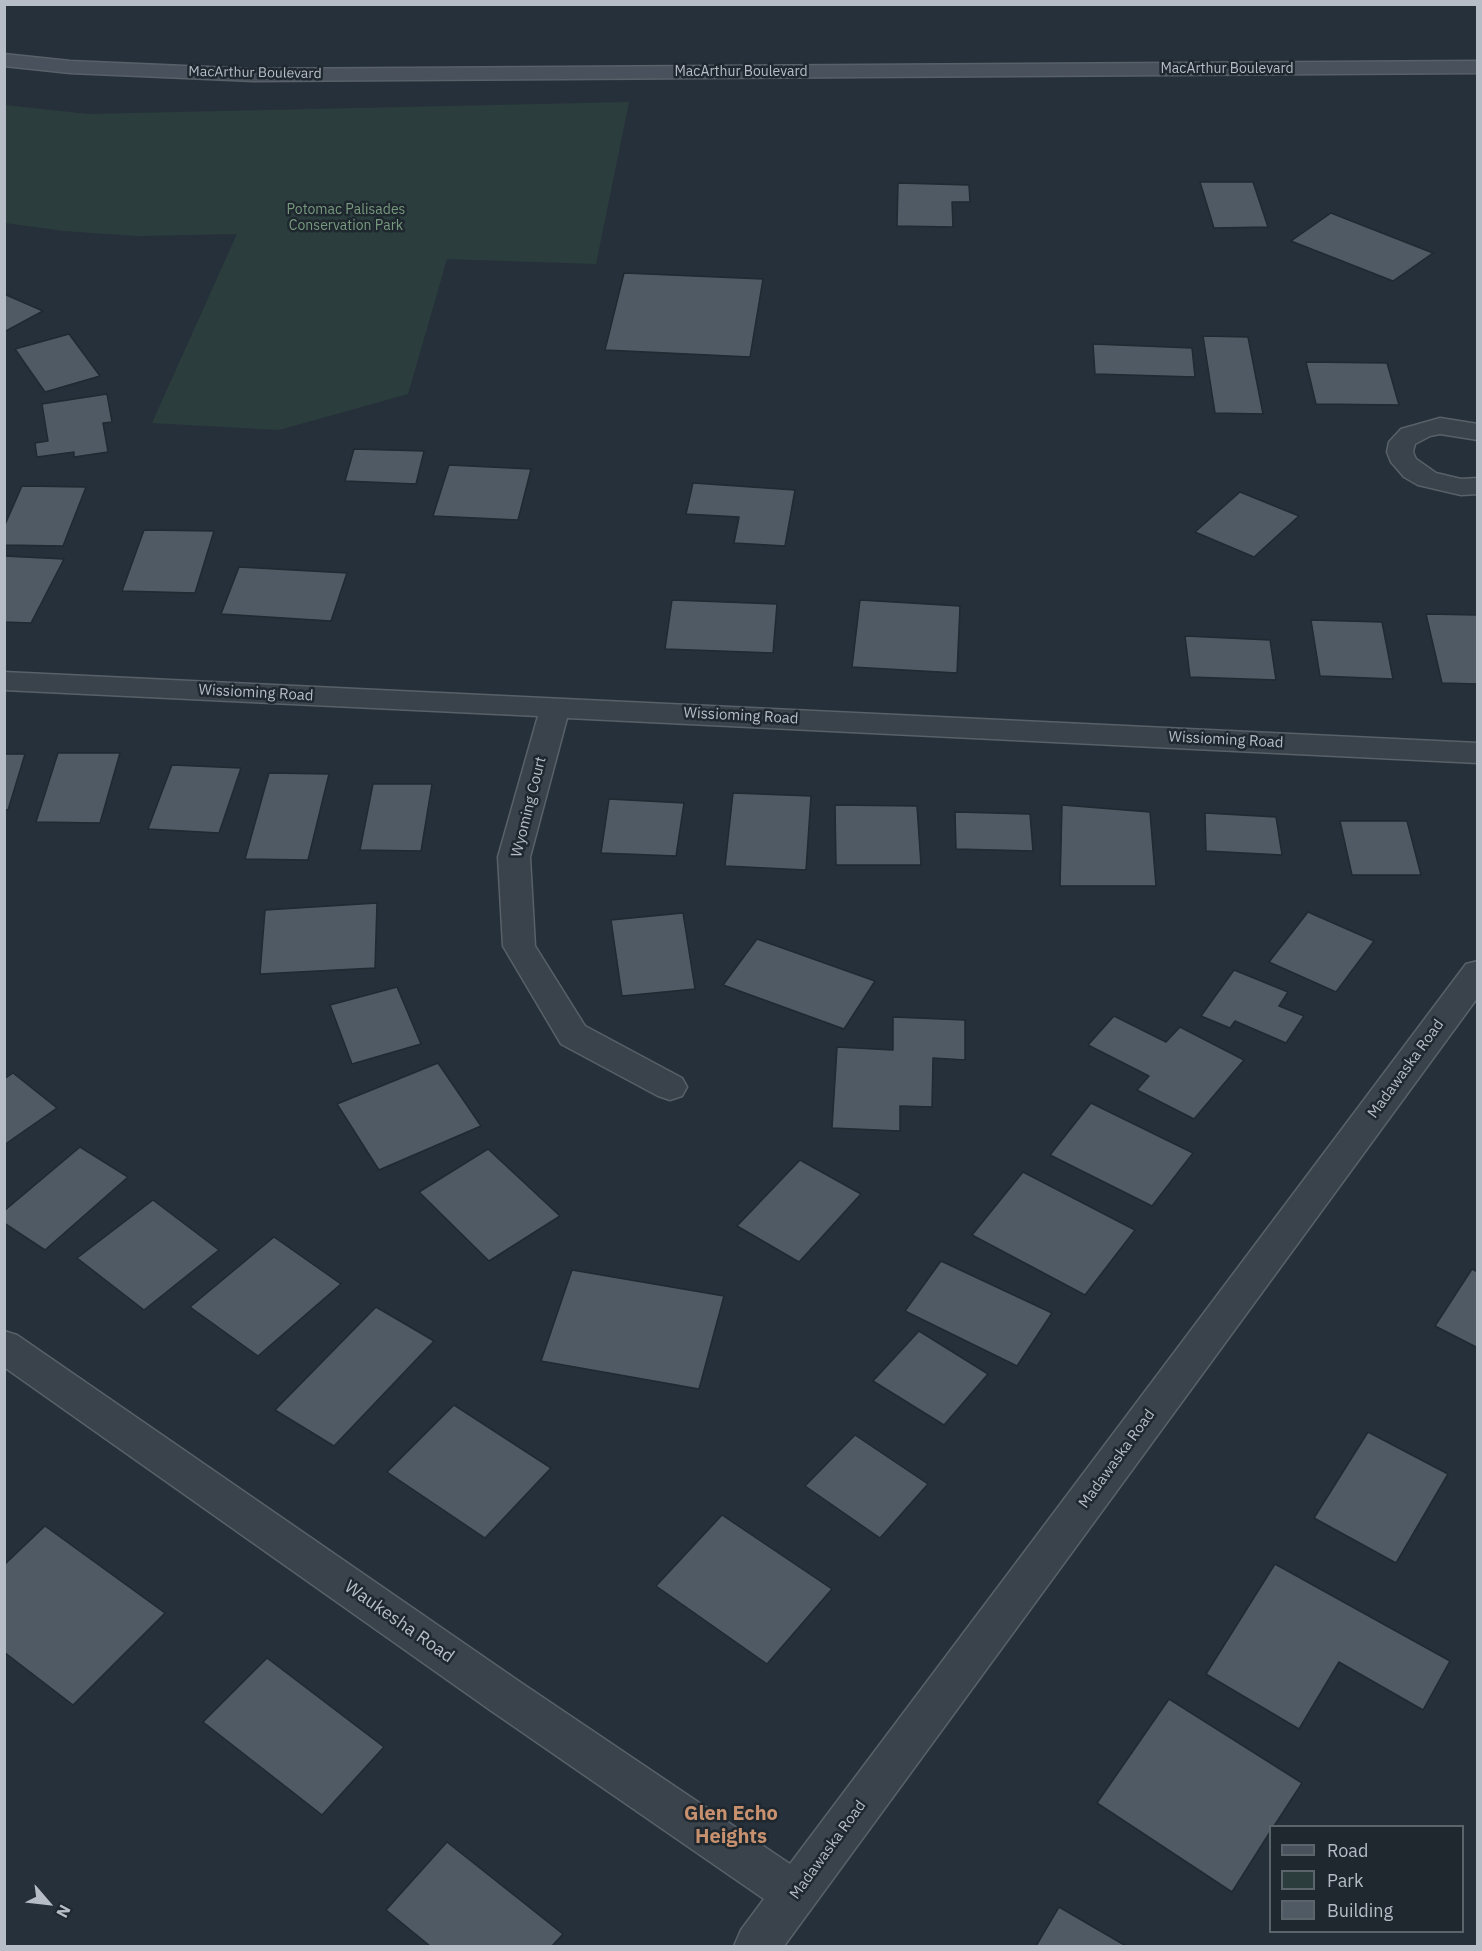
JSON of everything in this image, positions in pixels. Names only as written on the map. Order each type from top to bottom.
[{"type":"main road","name":"MacArthur Boulevard","points":[[4,60],[70,67],[254,75],[1478,67]]},
{"type":"street","points":[[1478,432],[1450,427],[1424,429],[1410,434],[1402,442],[1400,452],[1404,462],[1413,471],[1427,479],[1461,487],[1478,486]]},
{"type":"street","name":"Wissioming Road","points":[[4,681],[1478,753]]},
{"type":"street","name":"Wyoming Court","points":[[555,707],[514,857],[519,946],[573,1035],[670,1087]]},
{"type":"street","name":"Madawaska Road","points":[[757,1947],[1478,972]]},
{"type":"street","name":"Waukesha Road","points":[[4,1346],[495,1689],[796,1894]]},
{"type":"green space","name":"Potomac Palisades Conservation Park","points":[[629,102],[596,264],[447,259],[408,394],[279,430],[152,423],[237,234],[137,236],[64,231],[5,223],[5,105],[88,114]]},
{"type":"building","points":[[1200,182],[1253,182],[1268,227],[1214,228]]},
{"type":"building","points":[[898,183],[969,185],[970,202],[952,202],[953,227],[897,226]]},
{"type":"building","points":[[1331,213],[1433,253],[1393,281],[1291,241]]},
{"type":"building","points":[[624,273],[763,279],[750,357],[605,350]]},
{"type":"building","points":[[4,294],[43,311],[4,332]]},
{"type":"building","points":[[69,334],[100,376],[45,392],[15,349]]},
{"type":"building","points":[[1203,336],[1248,337],[1263,414],[1215,413]]},
{"type":"building","points":[[1093,344],[1192,348],[1195,377],[1095,374]]},
{"type":"building","points":[[1306,362],[1387,363],[1399,405],[1316,404]]},
{"type":"building","points":[[107,394],[112,422],[103,423],[108,452],[74,457],[74,452],[37,457],[35,443],[48,441],[42,404]]},
{"type":"building","points":[[354,449],[424,451],[416,484],[345,481]]},
{"type":"building","points":[[449,465],[531,469],[518,520],[433,516]]},
{"type":"building","points":[[693,483],[795,490],[785,546],[734,543],[739,517],[686,514]]},
{"type":"building","points":[[22,486],[86,487],[63,546],[4,545],[4,527]]},
{"type":"building","points":[[1240,492],[1299,516],[1254,557],[1195,532]]},
{"type":"building","points":[[144,530],[214,531],[195,593],[122,591]]},
{"type":"building","points":[[4,556],[64,559],[31,623],[4,622]]},
{"type":"building","points":[[239,567],[347,573],[331,621],[221,614]]},
{"type":"building","points":[[672,600],[777,604],[773,653],[665,649]]},
{"type":"building","points":[[860,600],[960,606],[957,673],[852,667]]},
{"type":"building","points":[[1426,614],[1478,615],[1478,684],[1442,683]]},
{"type":"building","points":[[1311,620],[1382,622],[1393,679],[1320,676]]},
{"type":"building","points":[[1185,636],[1270,640],[1276,680],[1190,677]]},
{"type":"building","points":[[58,753],[120,753],[100,823],[36,822]]},
{"type":"building","points":[[4,754],[25,754],[8,810],[4,810]]},
{"type":"building","points":[[172,765],[241,768],[219,833],[148,829]]},
{"type":"building","points":[[269,773],[329,774],[308,860],[245,859]]},
{"type":"building","points":[[373,784],[432,784],[421,851],[360,850]]},
{"type":"building","points":[[733,793],[811,796],[806,870],[725,866]]},
{"type":"building","points":[[609,799],[684,803],[676,856],[601,853]]},
{"type":"building","points":[[835,805],[917,806],[921,865],[836,865]]},
{"type":"building","points":[[1062,805],[1150,812],[1156,886],[1060,886]]},
{"type":"building","points":[[955,812],[1030,814],[1033,851],[956,849]]},
{"type":"building","points":[[1205,813],[1276,817],[1282,855],[1206,851]]},
{"type":"building","points":[[1340,821],[1407,821],[1421,875],[1352,875]]},
{"type":"building","points":[[377,903],[375,968],[260,974],[265,910]]},
{"type":"building","points":[[1308,912],[1374,941],[1336,992],[1269,962]]},
{"type":"building","points":[[683,913],[695,989],[622,996],[611,920]]},
{"type":"building","points":[[757,939],[875,981],[844,1029],[723,985]]},
{"type":"building","points":[[1234,970],[1288,992],[1279,1006],[1304,1016],[1286,1043],[1235,1021],[1230,1028],[1201,1016]]},
{"type":"building","points":[[397,987],[421,1044],[352,1064],[330,1005]]},
{"type":"building","points":[[1114,1016],[1166,1042],[1180,1027],[1244,1060],[1194,1119],[1137,1090],[1149,1076],[1088,1045]]},
{"type":"building","points":[[893,1017],[965,1020],[965,1060],[933,1058],[932,1107],[900,1106],[900,1131],[832,1128],[837,1047],[893,1050]]},
{"type":"building","points":[[438,1063],[481,1126],[379,1170],[337,1104]]},
{"type":"building","points":[[13,1073],[57,1108],[4,1145],[4,1079]]},
{"type":"building","points":[[1091,1103],[1193,1153],[1152,1206],[1050,1155]]},
{"type":"building","points":[[80,1147],[128,1177],[45,1250],[4,1223],[4,1211]]},
{"type":"building","points":[[488,1149],[560,1216],[489,1261],[419,1192]]},
{"type":"building","points":[[800,1160],[861,1194],[799,1262],[737,1226]]},
{"type":"building","points":[[1023,1172],[1135,1230],[1085,1295],[972,1235]]},
{"type":"building","points":[[153,1200],[219,1250],[144,1310],[77,1258]]},
{"type":"building","points":[[274,1237],[341,1284],[258,1356],[190,1307]]},
{"type":"building","points":[[941,1261],[1052,1313],[1017,1366],[905,1311]]},
{"type":"building","points":[[1472,1269],[1478,1272],[1478,1348],[1435,1326]]},
{"type":"building","points":[[572,1270],[724,1296],[699,1389],[541,1361]]},
{"type":"building","points":[[376,1307],[434,1341],[334,1446],[275,1410]]},
{"type":"building","points":[[919,1331],[988,1374],[944,1425],[873,1381]]},
{"type":"building","points":[[454,1405],[551,1468],[485,1538],[387,1472]]},
{"type":"building","points":[[1368,1432],[1448,1474],[1396,1563],[1314,1518]]},
{"type":"building","points":[[855,1435],[928,1484],[880,1538],[805,1486]]},
{"type":"building","points":[[722,1515],[832,1589],[767,1664],[656,1586]]},
{"type":"building","points":[[45,1526],[165,1613],[73,1705],[4,1652],[4,1565]]},
{"type":"building","points":[[1275,1564],[1450,1661],[1423,1710],[1339,1662],[1299,1729],[1206,1674]]},
{"type":"building","points":[[267,1658],[384,1747],[322,1815],[203,1722]]},
{"type":"building","points":[[1169,1699],[1302,1783],[1275,1825],[1269,1825],[1269,1834],[1232,1892],[1097,1803]]},
{"type":"building","points":[[447,1842],[563,1934],[552,1946],[430,1946],[386,1910]]},
{"type":"building","points":[[1059,1907],[1126,1946],[1036,1946]]},
{"type":"district","name":"Glen Echo Heights","points":[[731,1826]]}]
